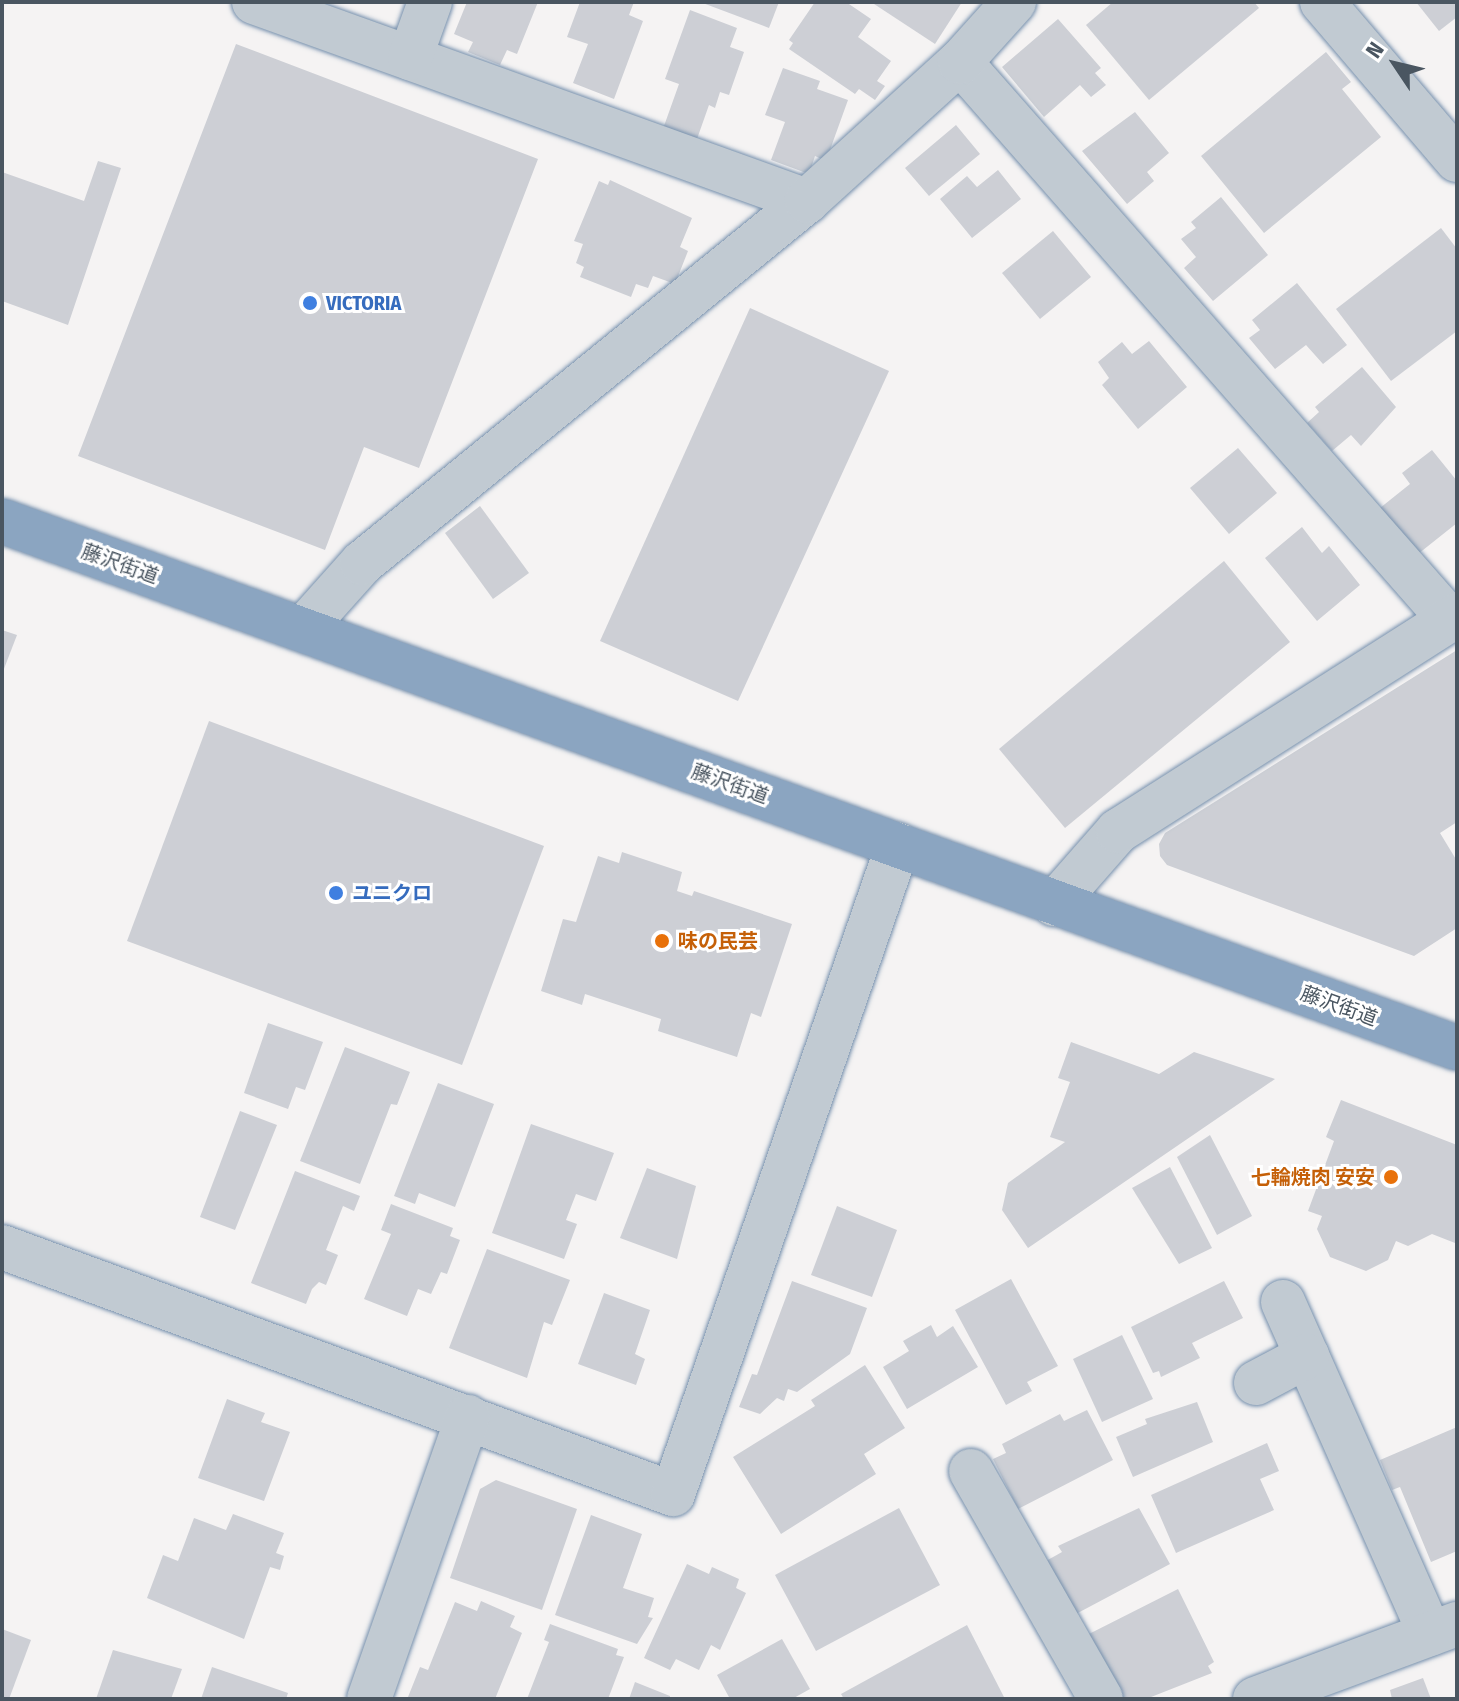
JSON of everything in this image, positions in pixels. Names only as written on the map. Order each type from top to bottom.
[{"type":"highway","name":"藤沢街道","points":[[2,521],[1457,1048]]},
{"type":"street","points":[[254,2],[807,201]]},
{"type":"street","points":[[410,58],[430,2]]},
{"type":"street","points":[[303,629],[362,563],[807,201],[960,62],[1014,2]]},
{"type":"street","points":[[1322,2],[1457,160]]},
{"type":"street","points":[[960,62],[1454,618],[1118,831],[1054,904]]},
{"type":"street","points":[[2,1247],[673,1494],[898,845]]},
{"type":"street","points":[[1255,1699],[1444,1629],[1283,1302]]},
{"type":"street","points":[[1256,1383],[1307,1356]]},
{"type":"street","points":[[369,1699],[468,1417]]},
{"type":"street","points":[[971,1471],[1101,1699]]},
{"type":"building","points":[[467,2],[538,2],[517,54],[507,50],[500,65],[468,52],[473,42],[454,34]]},
{"type":"building","points":[[580,2],[634,2],[629,15],[643,21],[614,99],[573,83],[588,44],[567,37]]},
{"type":"building","points":[[700,2],[779,2],[769,28]]},
{"type":"building","points":[[815,2],[846,2],[871,19],[858,37],[891,61],[877,81],[885,86],[875,100],[859,89],[855,94],[789,49],[793,43],[789,40]]},
{"type":"building","points":[[871,2],[962,2],[935,44]]},
{"type":"building","points":[[1113,2],[1254,2],[1259,8],[1149,100],[1086,25]]},
{"type":"building","points":[[1416,2],[1457,2],[1457,17],[1439,31]]},
{"type":"building","points":[[690,10],[737,28],[730,47],[744,52],[729,95],[720,92],[715,108],[709,105],[697,139],[664,126],[679,84],[665,79]]},
{"type":"building","points":[[1058,19],[1101,68],[1095,73],[1106,85],[1091,97],[1080,85],[1044,117],[1002,67]]},
{"type":"building","name":"VICTORIA","points":[[236,44],[538,159],[419,468],[364,447],[325,550],[78,456]]},
{"type":"building","points":[[1326,52],[1351,82],[1342,89],[1381,137],[1264,233],[1201,156]]},
{"type":"building","points":[[783,68],[820,81],[817,89],[848,100],[826,161],[815,156],[809,174],[771,160],[785,122],[765,115]]},
{"type":"building","points":[[1135,112],[1169,153],[1147,172],[1154,181],[1127,204],[1082,151]]},
{"type":"building","points":[[956,125],[980,154],[929,196],[905,168]]},
{"type":"building","points":[[98,161],[121,168],[68,325],[2,301],[2,172],[84,201]]},
{"type":"building","points":[[998,170],[1021,199],[972,238],[940,199],[967,176],[977,187]]},
{"type":"building","points":[[610,180],[692,218],[680,247],[688,251],[675,284],[653,276],[648,288],[636,284],[631,297],[580,277],[584,267],[576,263],[583,244],[574,241],[599,181],[608,185]]},
{"type":"building","points":[[1221,197],[1268,255],[1213,301],[1184,268],[1196,257],[1181,239],[1196,228],[1191,222]]},
{"type":"building","points":[[1441,228],[1457,249],[1457,331],[1391,381],[1336,309]]},
{"type":"building","points":[[1053,231],[1091,277],[1040,319],[1002,273]]},
{"type":"building","points":[[1297,283],[1347,345],[1323,364],[1306,345],[1275,369],[1249,338],[1260,330],[1252,320]]},
{"type":"building","points":[[750,308],[889,371],[738,701],[600,641]]},
{"type":"building","points":[[1149,341],[1187,387],[1138,429],[1102,385],[1109,378],[1098,362],[1122,342],[1132,354]]},
{"type":"building","points":[[1362,367],[1396,407],[1361,446],[1351,435],[1332,451],[1307,423],[1319,412],[1315,407]]},
{"type":"building","points":[[1238,448],[1277,493],[1229,534],[1190,488]]},
{"type":"building","points":[[1432,450],[1457,481],[1457,523],[1418,554],[1380,508],[1410,484],[1402,473]]},
{"type":"building","points":[[480,506],[529,573],[493,599],[445,533]]},
{"type":"building","points":[[1302,527],[1322,553],[1329,546],[1360,585],[1317,621],[1265,558]]},
{"type":"building","points":[[1224,561],[1290,642],[1065,828],[999,749]]},
{"type":"building","points":[[2,630],[17,635],[2,674]]},
{"type":"building","points":[[1457,650],[1457,822],[1440,833],[1457,861],[1457,928],[1414,956],[1167,865],[1160,856],[1159,844],[1165,833]]},
{"type":"building","name":"ユニクロ","points":[[209,721],[544,846],[462,1065],[127,941]]},
{"type":"building","points":[[622,852],[682,872],[677,891],[692,896],[694,891],[792,924],[761,1017],[751,1013],[737,1057],[658,1031],[661,1019],[585,994],[582,1005],[541,991],[563,919],[576,922],[598,856],[619,863]]},
{"type":"building","points":[[268,1023],[323,1042],[305,1090],[296,1087],[288,1109],[244,1093]]},
{"type":"building","points":[[1071,1042],[1159,1074],[1194,1052],[1275,1079],[1028,1248],[1002,1210],[1008,1183],[1065,1142],[1050,1137],[1070,1082],[1058,1078]]},
{"type":"building","points":[[345,1047],[410,1072],[397,1105],[391,1104],[360,1184],[300,1161]]},
{"type":"building","points":[[438,1083],[494,1104],[455,1207],[419,1193],[415,1204],[394,1196]]},
{"type":"building","points":[[1341,1100],[1457,1145],[1455,1243],[1432,1234],[1408,1246],[1396,1241],[1388,1260],[1366,1271],[1330,1257],[1317,1229],[1322,1216],[1308,1211],[1334,1141],[1326,1137]]},
{"type":"building","points":[[240,1111],[277,1125],[235,1230],[200,1217]]},
{"type":"building","points":[[531,1124],[614,1153],[596,1201],[576,1194],[566,1220],[577,1224],[564,1259],[492,1233]]},
{"type":"building","points":[[1210,1135],[1252,1216],[1217,1235],[1177,1157]]},
{"type":"building","points":[[1170,1167],[1212,1248],[1179,1264],[1132,1188]]},
{"type":"building","points":[[647,1168],[696,1186],[677,1259],[620,1238]]},
{"type":"building","points":[[295,1171],[360,1196],[354,1211],[343,1206],[326,1250],[338,1255],[326,1285],[319,1282],[312,1289],[306,1304],[251,1283]]},
{"type":"building","points":[[391,1204],[453,1228],[450,1236],[460,1240],[447,1274],[441,1272],[431,1294],[418,1289],[407,1316],[364,1299],[391,1234],[381,1230]]},
{"type":"building","points":[[837,1206],[897,1230],[872,1297],[811,1275]]},
{"type":"building","points":[[487,1249],[570,1280],[552,1325],[544,1322],[527,1378],[449,1348]]},
{"type":"building","points":[[1011,1279],[1058,1366],[1027,1382],[1032,1391],[1006,1405],[955,1310]]},
{"type":"building","points":[[792,1281],[867,1308],[850,1354],[797,1392],[788,1389],[784,1401],[777,1398],[760,1414],[739,1407],[752,1374],[757,1375]]},
{"type":"building","points":[[1224,1281],[1243,1318],[1192,1343],[1200,1358],[1161,1377],[1159,1371],[1153,1373],[1131,1327]]},
{"type":"building","points":[[604,1293],[650,1310],[635,1354],[645,1359],[636,1385],[578,1364]]},
{"type":"building","points":[[931,1325],[937,1337],[953,1326],[978,1367],[907,1409],[883,1367],[909,1351],[903,1341]]},
{"type":"building","points":[[1122,1335],[1153,1399],[1102,1422],[1073,1359]]},
{"type":"building","points":[[865,1365],[905,1428],[864,1454],[876,1474],[781,1534],[733,1457],[815,1406],[811,1400]]},
{"type":"building","points":[[227,1399],[265,1413],[261,1422],[290,1432],[264,1501],[198,1478]]},
{"type":"building","points":[[1197,1402],[1213,1442],[1133,1477],[1116,1437],[1147,1424],[1145,1419]]},
{"type":"building","points":[[1087,1410],[1113,1460],[1018,1509],[993,1459],[1006,1453],[1002,1444],[1060,1414],[1064,1421]]},
{"type":"building","points":[[1457,1427],[1457,1551],[1431,1562],[1400,1487],[1392,1490],[1380,1460]]},
{"type":"building","points":[[1267,1443],[1279,1471],[1260,1479],[1274,1510],[1176,1553],[1151,1495]]},
{"type":"building","points":[[496,1480],[577,1509],[542,1610],[450,1578],[480,1489]]},
{"type":"building","points":[[899,1508],[940,1585],[816,1651],[775,1575]]},
{"type":"building","points":[[1139,1508],[1170,1564],[1074,1615],[1046,1561],[1062,1552],[1058,1546]]},
{"type":"building","points":[[233,1514],[284,1533],[276,1553],[284,1556],[280,1570],[270,1567],[244,1639],[147,1598],[163,1555],[178,1561],[194,1518],[226,1530]]},
{"type":"building","points":[[591,1515],[642,1534],[623,1588],[654,1598],[648,1617],[653,1618],[637,1644],[555,1615]]},
{"type":"building","points":[[687,1564],[709,1574],[712,1567],[739,1579],[736,1588],[746,1593],[720,1650],[711,1645],[699,1670],[676,1659],[670,1670],[644,1658]]},
{"type":"building","points":[[1178,1589],[1214,1662],[1208,1666],[1212,1673],[1146,1699],[1122,1699],[1083,1637]]},
{"type":"building","points":[[481,1601],[515,1616],[510,1627],[522,1633],[495,1699],[408,1697],[420,1667],[428,1670],[455,1602],[477,1611]]},
{"type":"building","points":[[550,1624],[618,1649],[616,1655],[624,1657],[608,1699],[527,1699],[549,1642],[544,1640]]},
{"type":"building","points":[[967,1625],[1005,1699],[844,1699],[841,1694]]},
{"type":"building","points":[[2,1629],[31,1640],[9,1699],[2,1699]]},
{"type":"building","points":[[782,1639],[810,1689],[792,1699],[730,1699],[717,1675]]},
{"type":"building","points":[[113,1650],[182,1669],[171,1699],[96,1699]]},
{"type":"building","points":[[212,1667],[288,1693],[286,1699],[201,1699]]},
{"type":"building","points":[[1423,1678],[1431,1699],[1392,1699],[1390,1690]]},
{"type":"building","points":[[635,1682],[670,1696],[670,1699],[629,1699]]},
{"type":"place","name":"VICTORIA","points":[[310,303]]},
{"type":"place","name":"ユニクロ","points":[[336,893]]},
{"type":"place","name":"味の民芸","points":[[662,941]]},
{"type":"place","name":"七輪焼肉 安安","points":[[1391,1177]]}]
